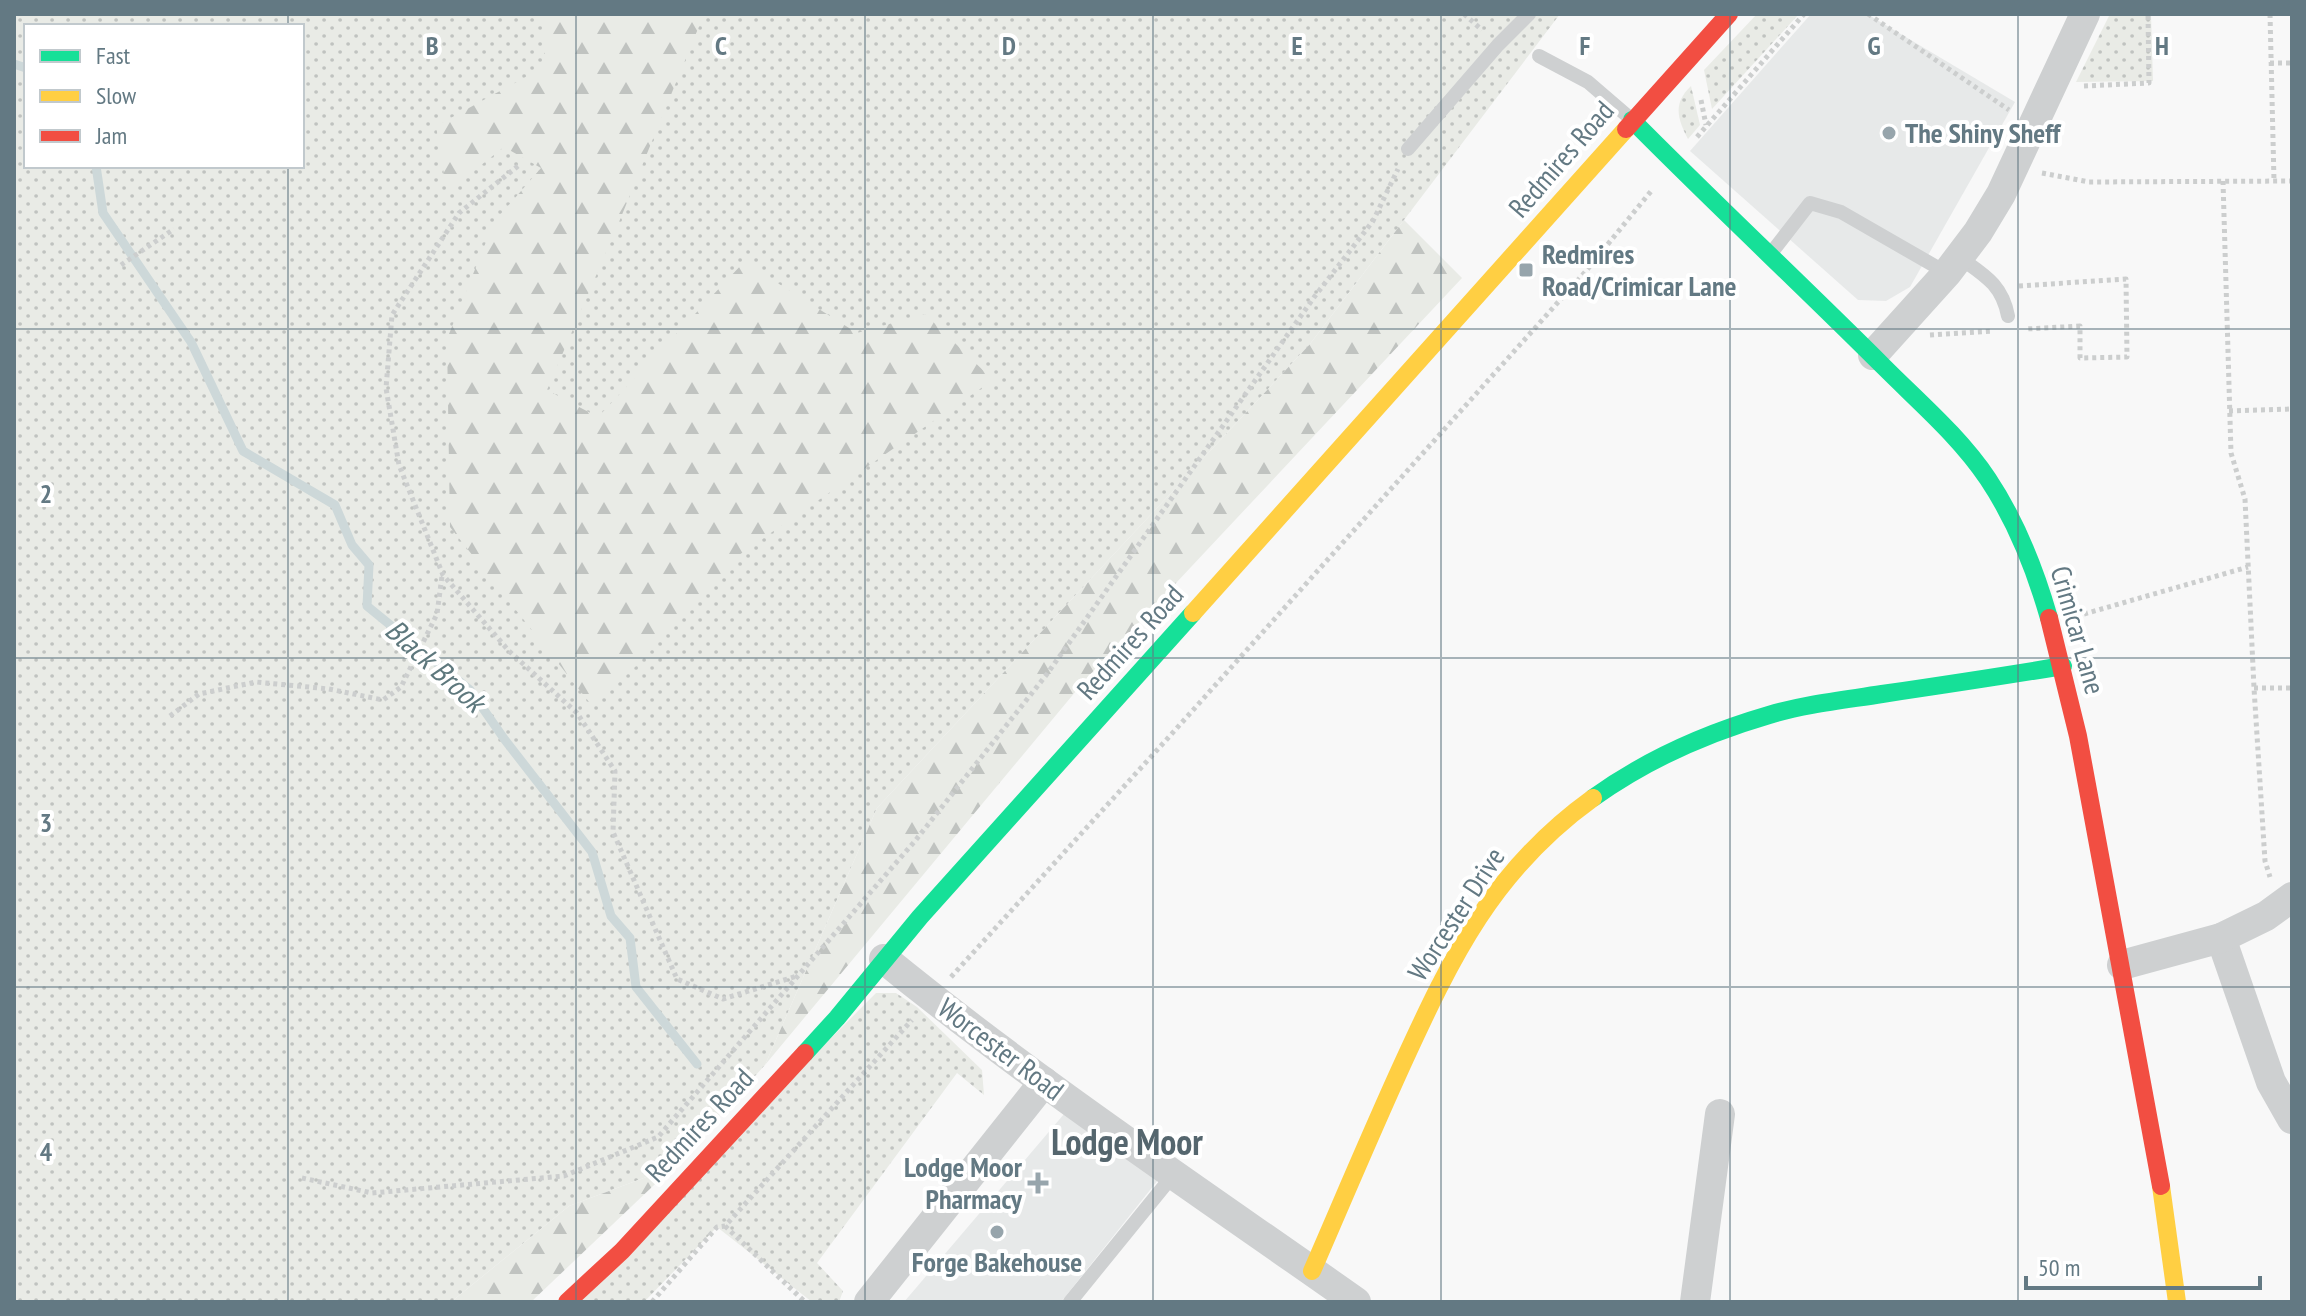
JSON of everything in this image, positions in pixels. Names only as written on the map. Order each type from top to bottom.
[{"type":"street","name":"Redmires Road","points":[[567,1302],[622,1251],[837,1018],[884,959],[1729,14]]},
{"type":"street","points":[[1881,346],[1978,232],[2001,194],[2085,14]]},
{"type":"street","name":"Crimicar Lane","points":[[1632,120],[1770,256],[1881,346],[1987,478],[2026,554],[2063,666],[2122,965],[2157,1161],[2177,1302]]},
{"type":"street","name":"Worcester Drive","points":[[1312,1271],[1444,974],[1519,862],[1560,824],[1614,784],[1666,753],[1771,714],[1827,702],[2063,666]]},
{"type":"street","points":[[2122,965],[2221,938],[2266,916],[2288,900]]},
{"type":"street","points":[[2221,938],[2271,1082],[2292,1119]]},
{"type":"street","name":"Worcester Road","points":[[884,959],[1044,1082],[1356,1302]]},
{"type":"street","points":[[869,1302],[1044,1082]]},
{"type":"street","points":[[1695,1302],[1720,1114]]},
{"type":"lane","points":[[1408,149],[1529,14]]},
{"type":"lane","points":[[1539,56],[1588,82],[1632,120]]},
{"type":"lane","points":[[1770,256],[1810,203],[1841,212],[1998,288],[2005,300],[2008,316]]},
{"type":"lane","points":[[1070,1302],[1174,1174]]},
{"type":"path","points":[[652,1302],[717,1227],[725,1226],[1158,750],[1586,271],[1674,163],[1804,14]]},
{"type":"path","points":[[1868,14],[2032,125]]},
{"type":"path","points":[[2050,87],[2149,83],[2148,14]]},
{"type":"path","points":[[2270,14],[2274,181]]},
{"type":"path","points":[[2270,63],[2292,63]]},
{"type":"path","points":[[302,1178],[372,1193],[564,1176],[658,1137],[915,841],[1047,674],[1315,296],[1373,221],[1408,149]]},
{"type":"path","points":[[2016,159],[2044,174],[2089,182],[2292,181]]},
{"type":"path","points":[[518,166],[459,213],[392,315],[386,388],[399,465],[443,575],[509,651],[577,713],[615,771],[613,832],[677,979],[723,999],[798,976]]},
{"type":"path","points":[[2223,181],[2231,453],[2245,499],[2265,861],[2272,882],[2288,900]]},
{"type":"path","points":[[121,265],[174,229]]},
{"type":"path","points":[[1998,288],[2126,279],[2127,357],[2080,358],[2080,326],[2016,330]]},
{"type":"path","points":[[1881,346],[2001,330]]},
{"type":"path","points":[[2229,411],[2292,409]]},
{"type":"path","points":[[2050,623],[2248,567]]},
{"type":"path","points":[[170,716],[199,694],[256,682],[329,689],[383,700],[401,687],[437,614],[443,575]]},
{"type":"path","points":[[2254,688],[2292,688]]},
{"type":"path","points":[[725,1226],[805,1302]]},
{"type":"shaded area","points":[[1811,14],[1867,14],[2015,102],[1910,287],[1886,301],[1858,300],[1690,151]]},
{"type":"shaded area","points":[[1064,1114],[1158,1180],[1061,1302],[904,1302]]},
{"type":"green space","points":[[14,14],[1560,14],[1310,344],[877,808],[765,1065],[673,1167],[569,1206],[451,1302],[14,1302]]},
{"type":"green space","points":[[545,14],[704,14],[547,390],[598,417],[744,262],[857,333],[925,314],[993,380],[736,557],[637,665],[593,707],[450,527],[447,339],[494,222],[541,168],[504,147],[447,192],[436,126],[544,67]]},
{"type":"green space","points":[[1757,14],[1799,14],[1712,109],[1704,70]]},
{"type":"green space","points":[[2110,14],[2151,14],[2153,81],[2076,82]]},
{"type":"green space","points":[[1691,86],[1700,125],[1688,139],[1681,124],[1679,105]]},
{"type":"green space","points":[[1404,220],[1462,278],[1086,679],[765,1065],[877,808],[1310,344]]},
{"type":"green space","points":[[876,993],[896,993],[917,1007],[982,1070],[984,1095],[957,1073],[817,1263],[843,1291],[839,1302],[812,1302],[717,1227],[644,1302],[568,1302]]},
{"type":"green space","points":[[673,1167],[531,1302],[451,1302],[569,1206]]},
{"type":"waterway","name":"Black Brook","points":[[14,64],[24,67]]},
{"type":"waterway","name":"Black Brook","points":[[96,168],[103,213],[191,342],[243,451],[335,505],[352,545],[369,565],[367,606],[470,690],[592,852],[611,916],[630,938],[636,987],[697,1064]]},
{"type":"traffic: fast","points":[[1632,120],[1965,449],[1988,479],[2016,529],[2049,618]]},
{"type":"traffic: fast","points":[[805,1053],[920,917],[1193,613]]},
{"type":"traffic: fast","points":[[1593,798],[1678,749],[1769,715],[1825,703],[2063,666]]},
{"type":"traffic: slow","points":[[1193,613],[1626,129]]},
{"type":"traffic: slow","points":[[1312,1271],[1402,1065],[1458,952],[1502,885],[1528,855],[1593,798]]},
{"type":"traffic: slow","points":[[2161,1186],[2177,1302]]},
{"type":"traffic: jam","points":[[1626,129],[1729,14]]},
{"type":"traffic: jam","points":[[2049,618],[2078,736],[2161,1186]]},
{"type":"traffic: jam","points":[[567,1302],[622,1251],[805,1053]]},
{"type":"place","name":"The Shiny Sheff","points":[[1889,133]]},
{"type":"place","name":"Redmires Road/Crimicar Lane","points":[[1526,270]]},
{"type":"place","name":"Lodge Moor Pharmacy","points":[[1038,1183]]},
{"type":"place","name":"Forge Bakehouse","points":[[997,1232]]},
{"type":"district","name":"Lodge Moor","points":[[1127,1142]]}]
